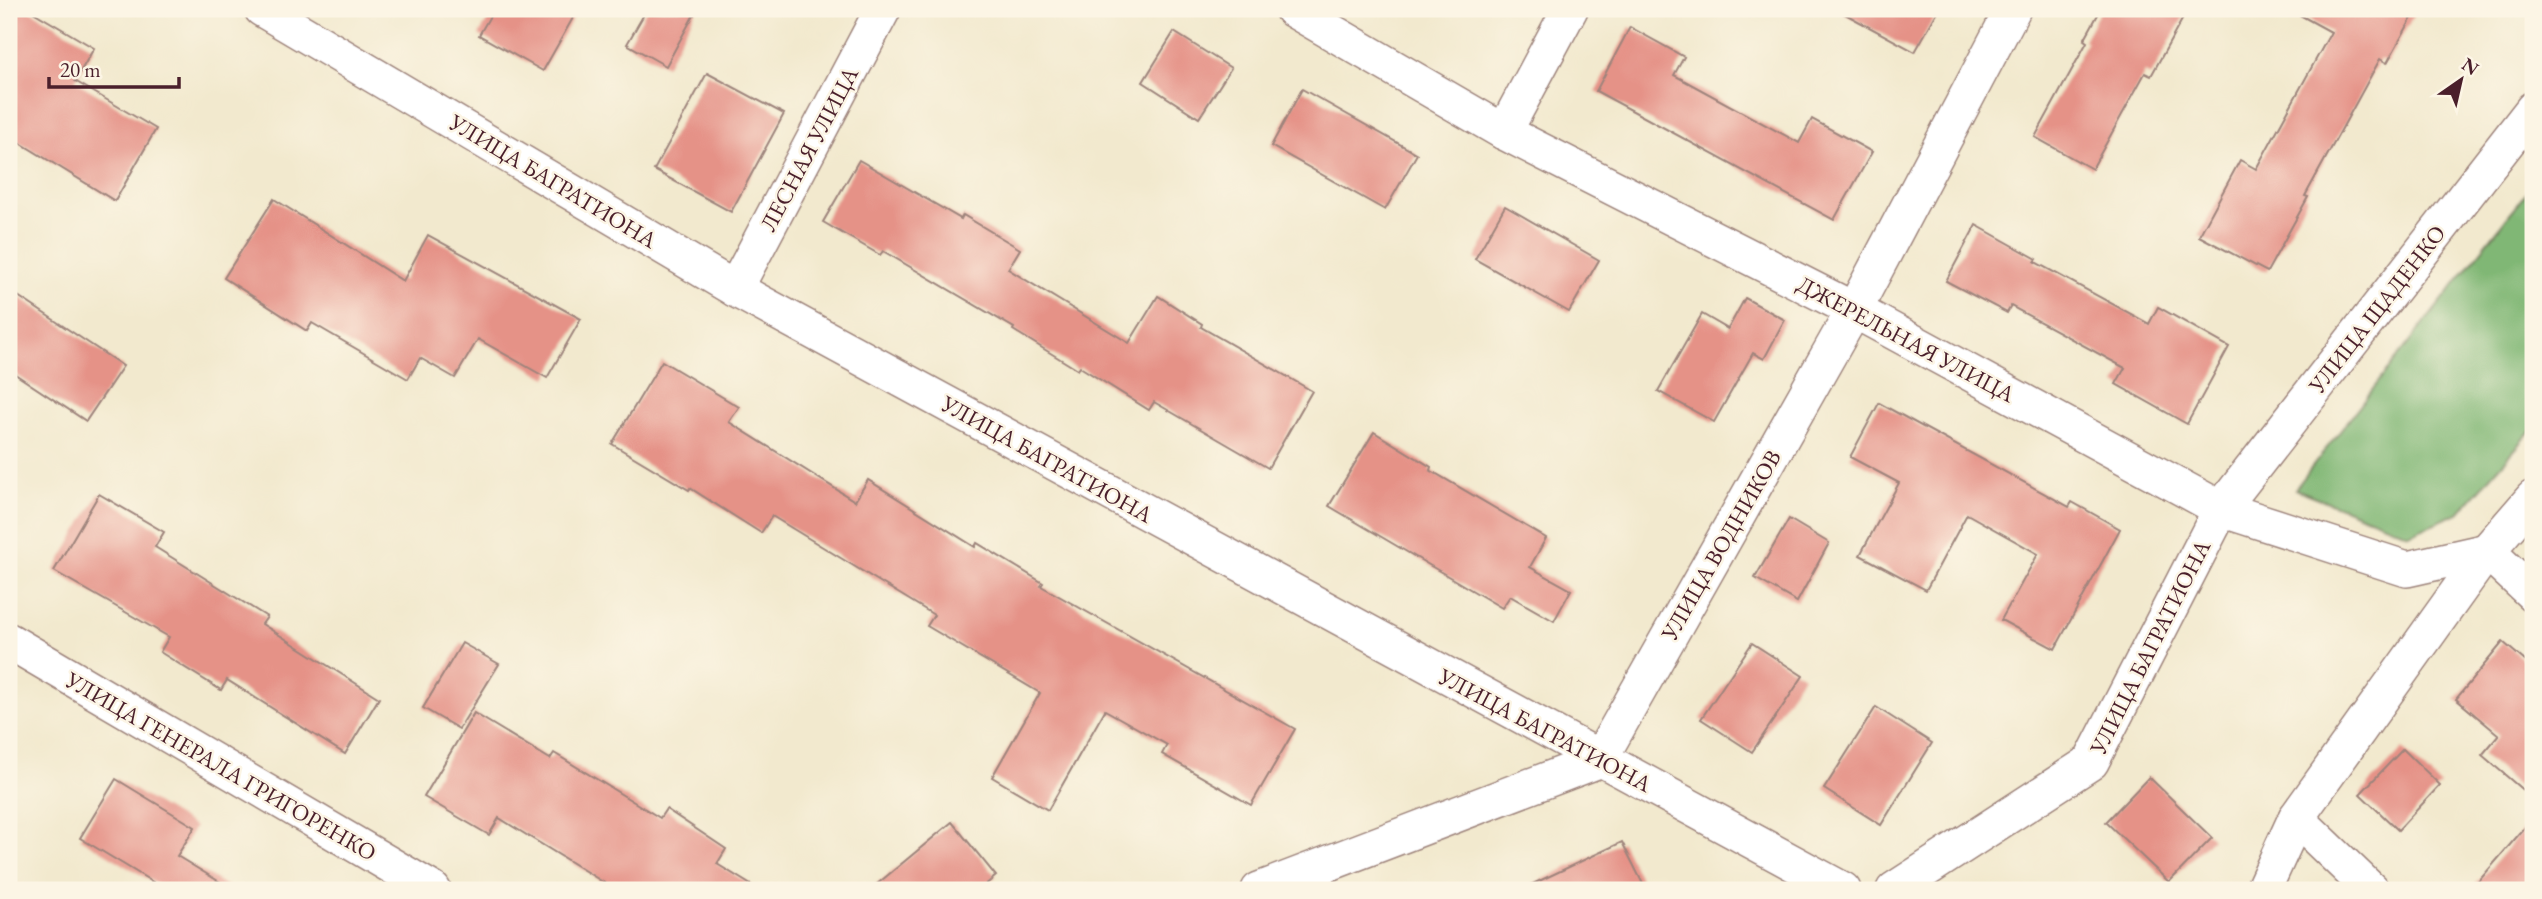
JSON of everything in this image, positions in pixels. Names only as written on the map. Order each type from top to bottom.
[{"type":"street","name":"УЛИЦА БАГРАТИОНА","points":[[262,9],[735,289],[1843,890]]},
{"type":"street","name":"ЛЕСНАЯ УЛИЦА","points":[[735,289],[883,9]]},
{"type":"street","name":"ДЖЕРЕЛЬНАЯ УЛИЦА","points":[[1292,9],[1504,132],[1854,310],[2221,509],[2407,569],[2487,551]]},
{"type":"street","points":[[1504,132],[1570,9]]},
{"type":"street","name":"УЛИЦА ВОДНИКОВ","points":[[1600,760],[1854,310],[2013,9]]},
{"type":"street","name":"УЛИЦА ЩАДЕНКО","points":[[2221,509],[2533,109]]},
{"type":"street","points":[[2263,890],[2296,818],[2487,551],[2533,498]]},
{"type":"street","name":"УЛИЦА БАГРАТИОНА","points":[[1894,890],[2091,762],[2221,509]]},
{"type":"street","points":[[2487,551],[2533,594]]},
{"type":"street","name":"УЛИЦА ГЕНЕРАЛА ГРИГОРЕНКО","points":[[9,641],[433,890]]},
{"type":"street","points":[[1259,890],[1600,760]]},
{"type":"street","points":[[2296,818],[2371,890]]},
{"type":"green space","points":[[2533,184],[2533,429],[2459,513],[2409,534],[2295,489]]},
{"type":"building","points":[[20,9],[28,9],[94,48],[75,81],[156,129],[115,201],[9,136],[9,28]]},
{"type":"building","points":[[494,9],[578,9],[543,71],[479,35]]},
{"type":"building","points":[[647,9],[697,9],[666,66],[627,44]]},
{"type":"building","points":[[1836,9],[1939,9],[1915,52]]},
{"type":"building","points":[[2101,9],[2188,9],[2151,76],[2145,73],[2092,169],[2035,137],[2087,42],[2084,40]]},
{"type":"building","points":[[2289,9],[2417,9],[2387,63],[2380,59],[2267,272],[2199,236],[2240,160],[2256,169],[2331,32]]},
{"type":"building","points":[[1630,27],[1684,57],[1674,75],[1799,143],[1812,119],[1872,152],[1834,220],[1596,91]]},
{"type":"building","points":[[1174,32],[1231,68],[1199,118],[1143,82]]},
{"type":"building","points":[[707,73],[784,114],[731,212],[654,170]]},
{"type":"building","points":[[1302,89],[1417,154],[1385,210],[1271,146]]},
{"type":"building","points":[[859,160],[961,219],[963,215],[1020,249],[1008,269],[1129,343],[1158,296],[1202,324],[1201,327],[1312,391],[1268,468],[1154,402],[1149,410],[883,251],[880,255],[823,222]]},
{"type":"building","points":[[274,199],[403,281],[428,235],[581,319],[547,378],[478,339],[455,378],[420,358],[408,379],[312,323],[307,331],[224,278]]},
{"type":"building","points":[[1505,206],[1599,260],[1569,312],[1475,259]]},
{"type":"building","points":[[1976,225],[2037,259],[2035,262],[2149,324],[2158,307],[2229,347],[2187,424],[2116,384],[2125,368],[2011,306],[2007,313],[1946,281]]},
{"type":"building","points":[[9,290],[123,366],[86,421],[9,370]]},
{"type":"building","points":[[1745,298],[1785,320],[1764,359],[1753,353],[1714,422],[1658,391],[1702,314],[1728,329]]},
{"type":"building","points":[[662,361],[739,407],[729,422],[855,501],[868,480],[975,547],[977,543],[1043,583],[1041,586],[1295,729],[1251,805],[1162,754],[1167,745],[1105,710],[1048,810],[992,777],[1040,693],[927,626],[934,615],[772,516],[761,533],[690,488],[689,490],[612,444]]},
{"type":"building","points":[[1879,403],[2069,507],[2072,502],[2120,529],[2055,649],[2001,620],[2038,554],[1967,514],[1926,590],[1860,555],[1899,483],[1850,457]]},
{"type":"building","points":[[1374,432],[1431,467],[1430,470],[1546,538],[1530,567],[1571,590],[1554,621],[1510,596],[1502,608],[1329,506]]},
{"type":"building","points":[[99,494],[164,532],[155,547],[267,617],[262,624],[379,698],[345,754],[227,680],[221,690],[160,652],[169,637],[54,571]]},
{"type":"building","points":[[1789,519],[1829,543],[1797,602],[1755,578]]},
{"type":"building","points":[[2503,642],[2533,668],[2533,799],[2482,755],[2499,735],[2456,699]]},
{"type":"building","points":[[462,643],[499,664],[459,729],[423,708]]},
{"type":"building","points":[[1752,643],[1803,676],[1752,752],[1701,719]]},
{"type":"building","points":[[1876,707],[1932,743],[1881,825],[1824,789]]},
{"type":"building","points":[[474,713],[550,759],[554,753],[660,818],[666,809],[726,849],[717,864],[759,890],[616,890],[499,818],[489,835],[424,797]]},
{"type":"building","points":[[2403,749],[2440,785],[2398,830],[2360,794]]},
{"type":"building","points":[[2149,777],[2212,838],[2169,882],[2106,822]]},
{"type":"building","points":[[116,779],[195,827],[177,856],[233,890],[166,890],[80,838]]},
{"type":"building","points":[[2533,818],[2533,890],[2471,890]]},
{"type":"building","points":[[952,822],[996,876],[979,890],[870,890]]},
{"type":"building","points":[[1622,842],[1646,890],[1520,890]]}]
